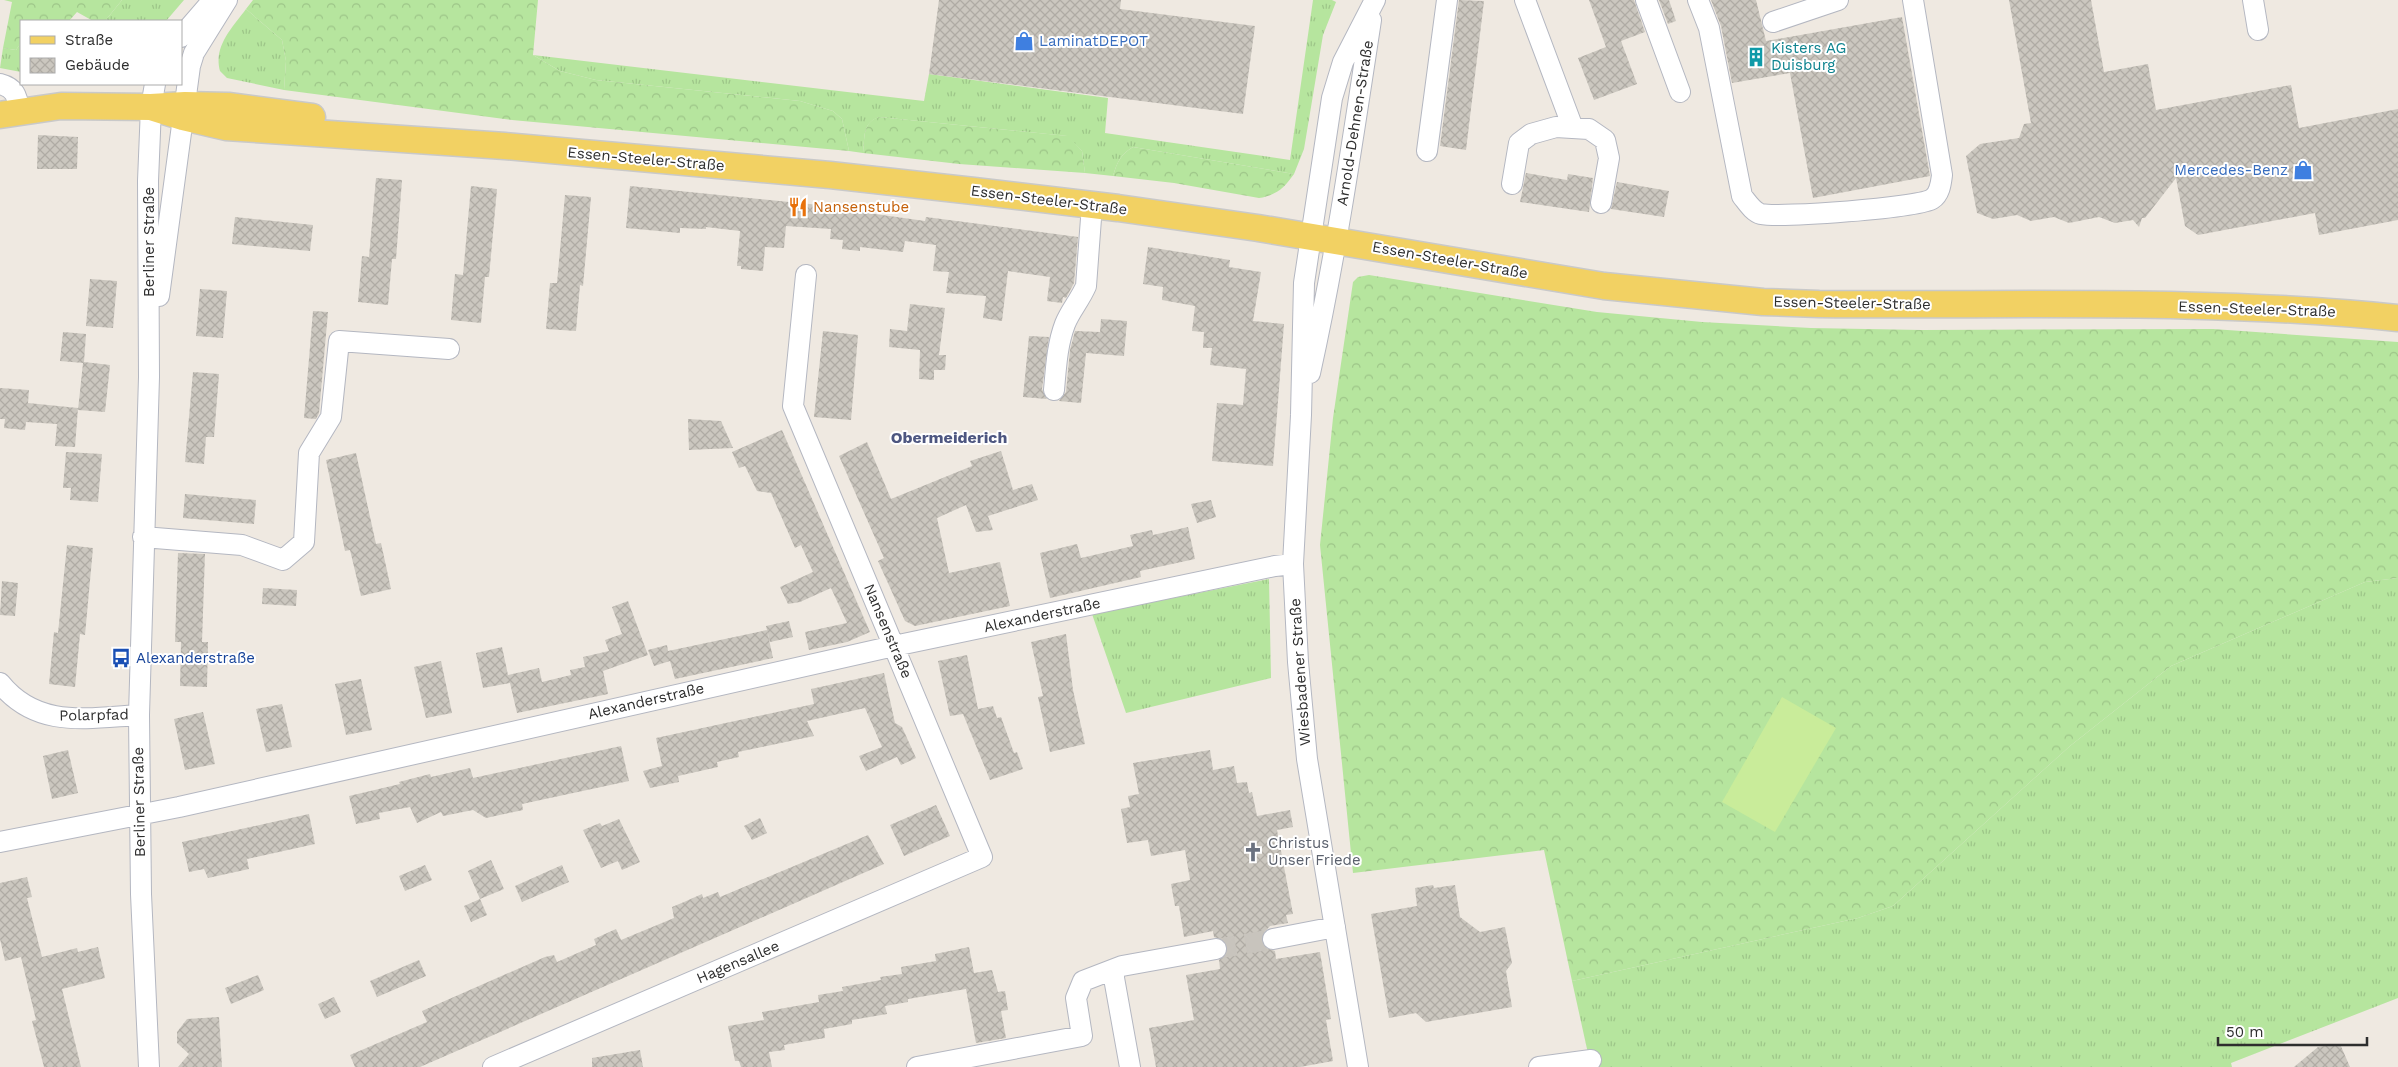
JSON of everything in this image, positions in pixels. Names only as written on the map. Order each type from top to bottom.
[{"type":"main road","name":"Essen-Steeler-Straße","points":[[10,114],[153,95],[184,111],[245,108],[505,146],[830,175],[1092,205],[1337,240],[1604,286],[1763,302],[2223,306],[2328,310],[2398,318]]},
{"type":"street","points":[[182,36],[212,0]]},
{"type":"street","name":"Berliner Straße","points":[[149,377],[184,111],[194,53],[227,0]]},
{"type":"street","points":[[1427,151],[1447,0]]},
{"type":"street","points":[[1525,0],[1573,128]]},
{"type":"street","points":[[1646,0],[1680,92]]},
{"type":"street","points":[[1698,0],[1709,28],[1742,196],[1759,214],[1790,216],[1908,205],[1932,199],[1940,188],[1942,175],[1913,0]]},
{"type":"street","points":[[1773,22],[1838,0]]},
{"type":"street","points":[[2253,0],[2258,30]]},
{"type":"street","name":"Arnold-Dehnen-Straße","points":[[1311,236],[1332,98],[1343,62],[1371,2]]},
{"type":"street","name":"Arnold-Dehnen-Straße","points":[[1337,240],[1371,2]]},
{"type":"street","name":"Essen-Steeler-Straße","points":[[0,84],[10,87],[16,94],[10,114]]},
{"type":"street","name":"Berliner Straße","points":[[149,1067],[139,814],[139,715],[149,377],[148,181],[153,95]]},
{"type":"street","points":[[1512,184],[1519,143],[1531,134],[1556,127],[1589,129],[1605,140],[1609,158],[1601,203]]},
{"type":"street","points":[[1054,390],[1059,341],[1065,323],[1081,298],[1086,286],[1092,205]]},
{"type":"street","name":"Wiesbadener Straße","points":[[1311,236],[1303,299],[1301,415],[1293,564],[1298,662],[1307,759],[1358,1067]]},
{"type":"street","name":"Wiesbadener Straße","points":[[1301,415],[1329,287],[1337,240]]},
{"type":"street","name":"Nansenstraße","points":[[806,275],[793,406],[982,857]]},
{"type":"street","points":[[143,537],[242,545],[284,560],[304,542],[309,453],[332,417],[339,341],[449,349]]},
{"type":"street","name":"Alexanderstraße","points":[[0,842],[139,814],[894,646],[1275,566],[1293,564]]},
{"type":"street","name":"Polarpfad","points":[[0,683],[24,706],[45,715],[71,719],[139,715]]},
{"type":"street","name":"Hagensallee","points":[[493,1067],[982,857]]},
{"type":"street","points":[[1273,939],[1335,927]]},
{"type":"street","points":[[918,1067],[1082,1036],[1076,998],[1083,981],[1122,966],[1216,949]]},
{"type":"street","points":[[1114,970],[1130,1067]]},
{"type":"street","points":[[1539,1067],[1591,1060]]},
{"type":"green space","points":[[4,0],[122,0],[106,20],[91,20],[77,12],[70,20],[20,20],[20,44],[16,50],[3,48],[12,2]]},
{"type":"green space","points":[[122,0],[184,0],[167,20],[106,20]]},
{"type":"green space","points":[[253,0],[538,0],[533,55],[560,71],[596,80],[800,101],[833,111],[842,119],[849,151],[512,120],[284,90],[286,61],[282,40],[246,9]]},
{"type":"green space","points":[[1313,0],[1332,0],[1336,2],[1323,35],[1304,149],[1294,174],[1133,147],[1120,159],[1113,176],[1085,173],[1082,151],[1067,136],[879,117],[870,123],[865,131],[863,153],[849,151],[842,119],[833,111],[800,101],[596,80],[560,71],[533,55],[924,101],[929,74],[1108,98],[1105,133],[1290,160]]},
{"type":"green space","points":[[246,9],[282,40],[286,61],[284,90],[227,78],[220,71],[219,53],[222,45],[230,30]]},
{"type":"green space","points":[[20,44],[20,72],[0,68],[3,48],[16,50]]},
{"type":"green space","points":[[879,117],[1068,136],[1082,151],[1085,173],[959,164],[863,153],[865,131],[874,119]]},
{"type":"green space","points":[[1133,147],[1294,174],[1280,190],[1259,198],[1174,183],[1113,176],[1120,159]]},
{"type":"green space","points":[[1369,275],[1597,312],[1702,322],[1811,328],[1922,330],[2213,329],[2398,342],[2398,578],[2365,582],[2171,666],[2070,746],[1893,906],[1858,918],[1572,981],[1544,850],[1353,873],[1320,545],[1333,418],[1353,282],[1358,277]]},
{"type":"green space","points":[[2398,578],[2398,998],[2231,1063],[2232,1067],[1591,1067],[1572,981],[1858,918],[1893,906],[2070,746],[2171,666],[2365,582]]},
{"type":"green space","points":[[1269,579],[1271,678],[1126,713],[1092,614]]},
{"type":"green space","points":[[1782,697],[1836,728],[1775,832],[1722,802]]},
{"type":"building","points":[[939,0],[1121,0],[1120,9],[1255,26],[1243,114],[929,74]]},
{"type":"building","points":[[1459,0],[1484,1],[1466,150],[1440,146]]},
{"type":"building","points":[[1589,0],[1634,0],[1645,32],[1621,41],[1637,84],[1594,100],[1578,58],[1606,47]]},
{"type":"building","points":[[1659,0],[1669,0],[1676,21],[1668,24]]},
{"type":"building","points":[[1711,0],[1756,0],[1766,41],[1902,17],[1930,176],[1813,198],[1790,73],[1732,83],[1721,26]]},
{"type":"building","points":[[2009,0],[2091,0],[2104,72],[2148,64],[2156,110],[2291,85],[2299,128],[2398,109],[2398,220],[2319,235],[2315,213],[2198,235],[2185,226],[2176,178],[2145,218],[2142,218],[2139,227],[2133,220],[2115,223],[2099,217],[2069,223],[2054,217],[2031,221],[2017,215],[1993,219],[1977,213],[1966,156],[1980,144],[2019,138],[2024,124],[2031,123]]},
{"type":"building","points":[[38,135],[78,137],[77,169],[37,169]]},
{"type":"building","points":[[1526,173],[1567,180],[1568,174],[1593,178],[1589,212],[1520,202]]},
{"type":"building","points":[[376,178],[402,180],[396,259],[392,259],[388,305],[358,302],[362,256],[369,257]]},
{"type":"building","points":[[1617,182],[1669,191],[1664,217],[1611,209]]},
{"type":"building","points":[[471,186],[497,189],[489,277],[485,277],[481,323],[451,320],[455,274],[463,275]]},
{"type":"building","points":[[630,186],[869,210],[868,213],[925,221],[926,217],[1078,237],[1074,283],[1066,298],[1063,297],[1062,303],[1047,301],[1050,277],[1008,271],[1002,321],[983,318],[986,296],[946,293],[949,272],[933,271],[936,245],[905,241],[903,252],[860,247],[860,251],[842,249],[843,240],[830,239],[831,229],[786,226],[784,248],[765,247],[763,271],[741,269],[741,266],[737,266],[740,231],[706,227],[706,229],[680,228],[680,233],[626,228]]},
{"type":"building","points":[[565,195],[591,197],[583,286],[580,285],[576,331],[546,329],[550,283],[557,283]]},
{"type":"building","points":[[235,217],[313,225],[310,251],[232,244]]},
{"type":"building","points":[[1148,247],[1230,260],[1229,267],[1261,272],[1253,321],[1284,324],[1273,466],[1212,461],[1217,403],[1243,405],[1246,369],[1210,365],[1212,348],[1203,348],[1204,332],[1192,331],[1195,306],[1162,300],[1163,287],[1143,284]]},
{"type":"building","points":[[90,279],[117,281],[113,328],[86,326]]},
{"type":"building","points":[[200,289],[227,291],[223,338],[196,336]]},
{"type":"building","points":[[910,304],[945,308],[939,355],[946,355],[945,370],[934,370],[934,380],[919,379],[920,350],[889,347],[890,329],[907,331]]},
{"type":"building","points":[[313,311],[328,312],[319,413],[316,419],[304,418]]},
{"type":"building","points":[[1101,319],[1127,321],[1124,356],[1086,353],[1081,403],[1059,401],[1066,392],[1070,350],[1075,331],[1100,332]]},
{"type":"building","points":[[823,331],[858,335],[851,420],[814,417]]},
{"type":"building","points":[[63,332],[86,334],[84,362],[110,365],[105,412],[78,410],[83,363],[60,361]]},
{"type":"building","points":[[1029,336],[1049,337],[1042,389],[1047,399],[1023,397]]},
{"type":"building","points":[[193,372],[219,374],[214,437],[206,437],[204,464],[185,462]]},
{"type":"building","points":[[0,388],[29,390],[28,403],[78,408],[75,447],[55,446],[57,424],[26,422],[25,430],[4,428],[5,419],[0,419]]},
{"type":"building","points":[[688,419],[721,421],[733,448],[689,450]]},
{"type":"building","points":[[782,430],[870,632],[847,642],[809,650],[805,632],[847,623],[831,588],[800,602],[788,604],[780,587],[813,572],[801,545],[795,548],[771,493],[757,491],[745,466],[739,468],[732,452]]},
{"type":"building","points":[[867,442],[891,499],[972,466],[970,461],[1001,451],[1013,490],[1032,484],[1038,500],[988,516],[993,530],[976,532],[966,505],[937,518],[949,573],[1000,562],[1010,606],[915,626],[905,621],[878,561],[884,558],[839,456]]},
{"type":"building","points":[[66,452],[102,454],[98,502],[70,500],[71,488],[63,488]]},
{"type":"building","points":[[356,453],[376,544],[381,543],[391,589],[361,596],[350,550],[345,551],[326,460]]},
{"type":"building","points":[[185,494],[256,500],[254,524],[183,518]]},
{"type":"building","points":[[1211,500],[1216,517],[1197,523],[1191,504]]},
{"type":"building","points":[[1188,527],[1195,559],[1140,571],[1141,577],[1050,598],[1040,553],[1077,544],[1081,558],[1133,546],[1130,535],[1152,530],[1153,535]]},
{"type":"building","points":[[67,545],[93,548],[85,635],[80,634],[75,687],[49,684],[54,632],[58,633]]},
{"type":"building","points":[[178,553],[205,554],[202,642],[208,642],[207,687],[180,686],[181,642],[175,642]]},
{"type":"building","points":[[2,581],[18,583],[15,616],[0,615]]},
{"type":"building","points":[[263,588],[297,590],[296,606],[262,604]]},
{"type":"building","points":[[628,601],[648,655],[603,671],[608,694],[517,713],[510,683],[483,688],[476,653],[502,647],[508,675],[539,668],[542,682],[571,675],[570,670],[585,667],[583,657],[609,651],[605,640],[622,634],[612,607]]},
{"type":"building","points":[[789,621],[793,637],[770,642],[766,626]]},
{"type":"building","points":[[767,630],[773,658],[675,679],[670,661],[654,666],[648,650],[667,645],[668,651]]},
{"type":"building","points":[[1066,634],[1073,690],[1085,744],[1050,752],[1038,697],[1043,696],[1031,642]]},
{"type":"building","points":[[967,655],[978,709],[993,706],[997,718],[1001,717],[1014,753],[1017,752],[1023,769],[990,780],[963,714],[950,716],[938,661]]},
{"type":"building","points":[[441,661],[452,713],[426,718],[414,667]]},
{"type":"building","points":[[884,673],[895,723],[902,727],[916,758],[901,765],[897,757],[866,771],[859,756],[882,747],[865,708],[807,721],[814,736],[738,752],[739,757],[717,762],[718,767],[678,776],[679,782],[650,788],[643,771],[662,766],[656,738],[814,704],[811,689]]},
{"type":"building","points":[[361,679],[372,730],[346,735],[335,684]]},
{"type":"building","points":[[282,704],[292,747],[266,752],[256,709]]},
{"type":"building","points":[[203,712],[215,764],[185,770],[174,719]]},
{"type":"building","points":[[621,746],[629,781],[522,804],[523,810],[486,818],[473,810],[443,816],[441,812],[417,823],[410,807],[379,813],[380,819],[356,824],[349,796],[400,784],[399,782],[430,774],[431,777],[470,768],[473,778]]},
{"type":"building","points":[[68,750],[78,793],[52,799],[43,756]]},
{"type":"building","points":[[1210,750],[1213,770],[1234,766],[1237,783],[1247,782],[1249,793],[1252,792],[1257,816],[1290,810],[1293,827],[1277,830],[1293,914],[1286,915],[1288,923],[1270,926],[1262,935],[1261,941],[1264,947],[1275,951],[1276,959],[1320,952],[1331,1019],[1326,1020],[1333,1061],[1300,1067],[1156,1067],[1149,1028],[1194,1020],[1186,975],[1220,969],[1219,960],[1227,953],[1228,947],[1225,941],[1214,937],[1213,931],[1184,937],[1179,906],[1175,906],[1171,884],[1190,880],[1185,850],[1151,856],[1148,840],[1127,843],[1121,809],[1130,807],[1128,796],[1139,794],[1133,763]]},
{"type":"building","points":[[936,805],[950,836],[904,856],[890,825]]},
{"type":"building","points":[[309,814],[315,844],[247,859],[249,869],[208,878],[204,869],[189,872],[182,842]]},
{"type":"building","points":[[760,818],[767,833],[752,840],[744,826]]},
{"type":"building","points":[[619,819],[640,862],[622,870],[618,861],[601,868],[583,830],[600,823],[602,826]]},
{"type":"building","points":[[868,835],[884,864],[420,1067],[355,1067],[350,1055],[427,1022],[422,1011],[545,957],[554,955],[557,962],[596,945],[594,939],[616,929],[621,940],[674,918],[672,907],[702,894],[703,898],[718,892],[720,897]]},
{"type":"building","points":[[491,860],[504,889],[480,899],[468,871]]},
{"type":"building","points":[[425,865],[432,880],[405,891],[399,876]]},
{"type":"building","points":[[562,865],[569,882],[522,902],[515,886]]},
{"type":"building","points":[[27,877],[32,897],[27,898],[42,957],[77,948],[78,952],[98,947],[105,978],[62,989],[81,1067],[44,1067],[32,1021],[36,1020],[21,957],[5,961],[0,939],[0,883]]},
{"type":"building","points":[[1433,885],[1434,888],[1455,885],[1460,917],[1480,932],[1505,927],[1512,963],[1506,971],[1512,1007],[1426,1022],[1416,1013],[1389,1018],[1371,914],[1417,906],[1415,888]]},
{"type":"building","points":[[480,899],[487,915],[471,922],[464,906]]},
{"type":"building","points":[[969,947],[974,973],[992,970],[998,992],[1005,991],[1008,1010],[1001,1011],[1006,1038],[976,1043],[966,989],[908,999],[908,1002],[885,1006],[887,1014],[852,1020],[852,1024],[824,1029],[825,1038],[784,1045],[785,1050],[769,1052],[772,1067],[741,1067],[739,1061],[735,1061],[728,1026],[764,1020],[762,1012],[819,1002],[818,995],[843,991],[842,987],[881,980],[880,977],[902,974],[901,967],[936,961],[935,954]]},
{"type":"building","points":[[419,960],[426,976],[377,997],[370,981]]},
{"type":"building","points":[[258,975],[264,990],[231,1004],[225,988]]},
{"type":"building","points":[[334,997],[341,1012],[325,1019],[318,1004]]},
{"type":"building","points":[[219,1017],[222,1067],[178,1067],[189,1054],[177,1043],[177,1032],[187,1019]]},
{"type":"building","points":[[2340,1044],[2350,1067],[2294,1067],[2318,1047]]},
{"type":"building","points":[[640,1050],[643,1067],[592,1067],[592,1058]]},
{"type":"tunnel","points":[[1216,949],[1273,939]]},
{"type":"place","name":"LaminatDEPOT","points":[[1024,41]]},
{"type":"place","name":"Kisters AG Duisburg","points":[[1756,57]]},
{"type":"place","name":"Mercedes-Benz","points":[[2303,170]]},
{"type":"place","name":"Nansenstube","points":[[798,207]]},
{"type":"place","name":"Alexanderstraße","points":[[121,658]]},
{"type":"place","name":"Christus Unser Friede","points":[[1253,852]]},
{"type":"district","name":"Obermeiderich","points":[[949,437]]}]
